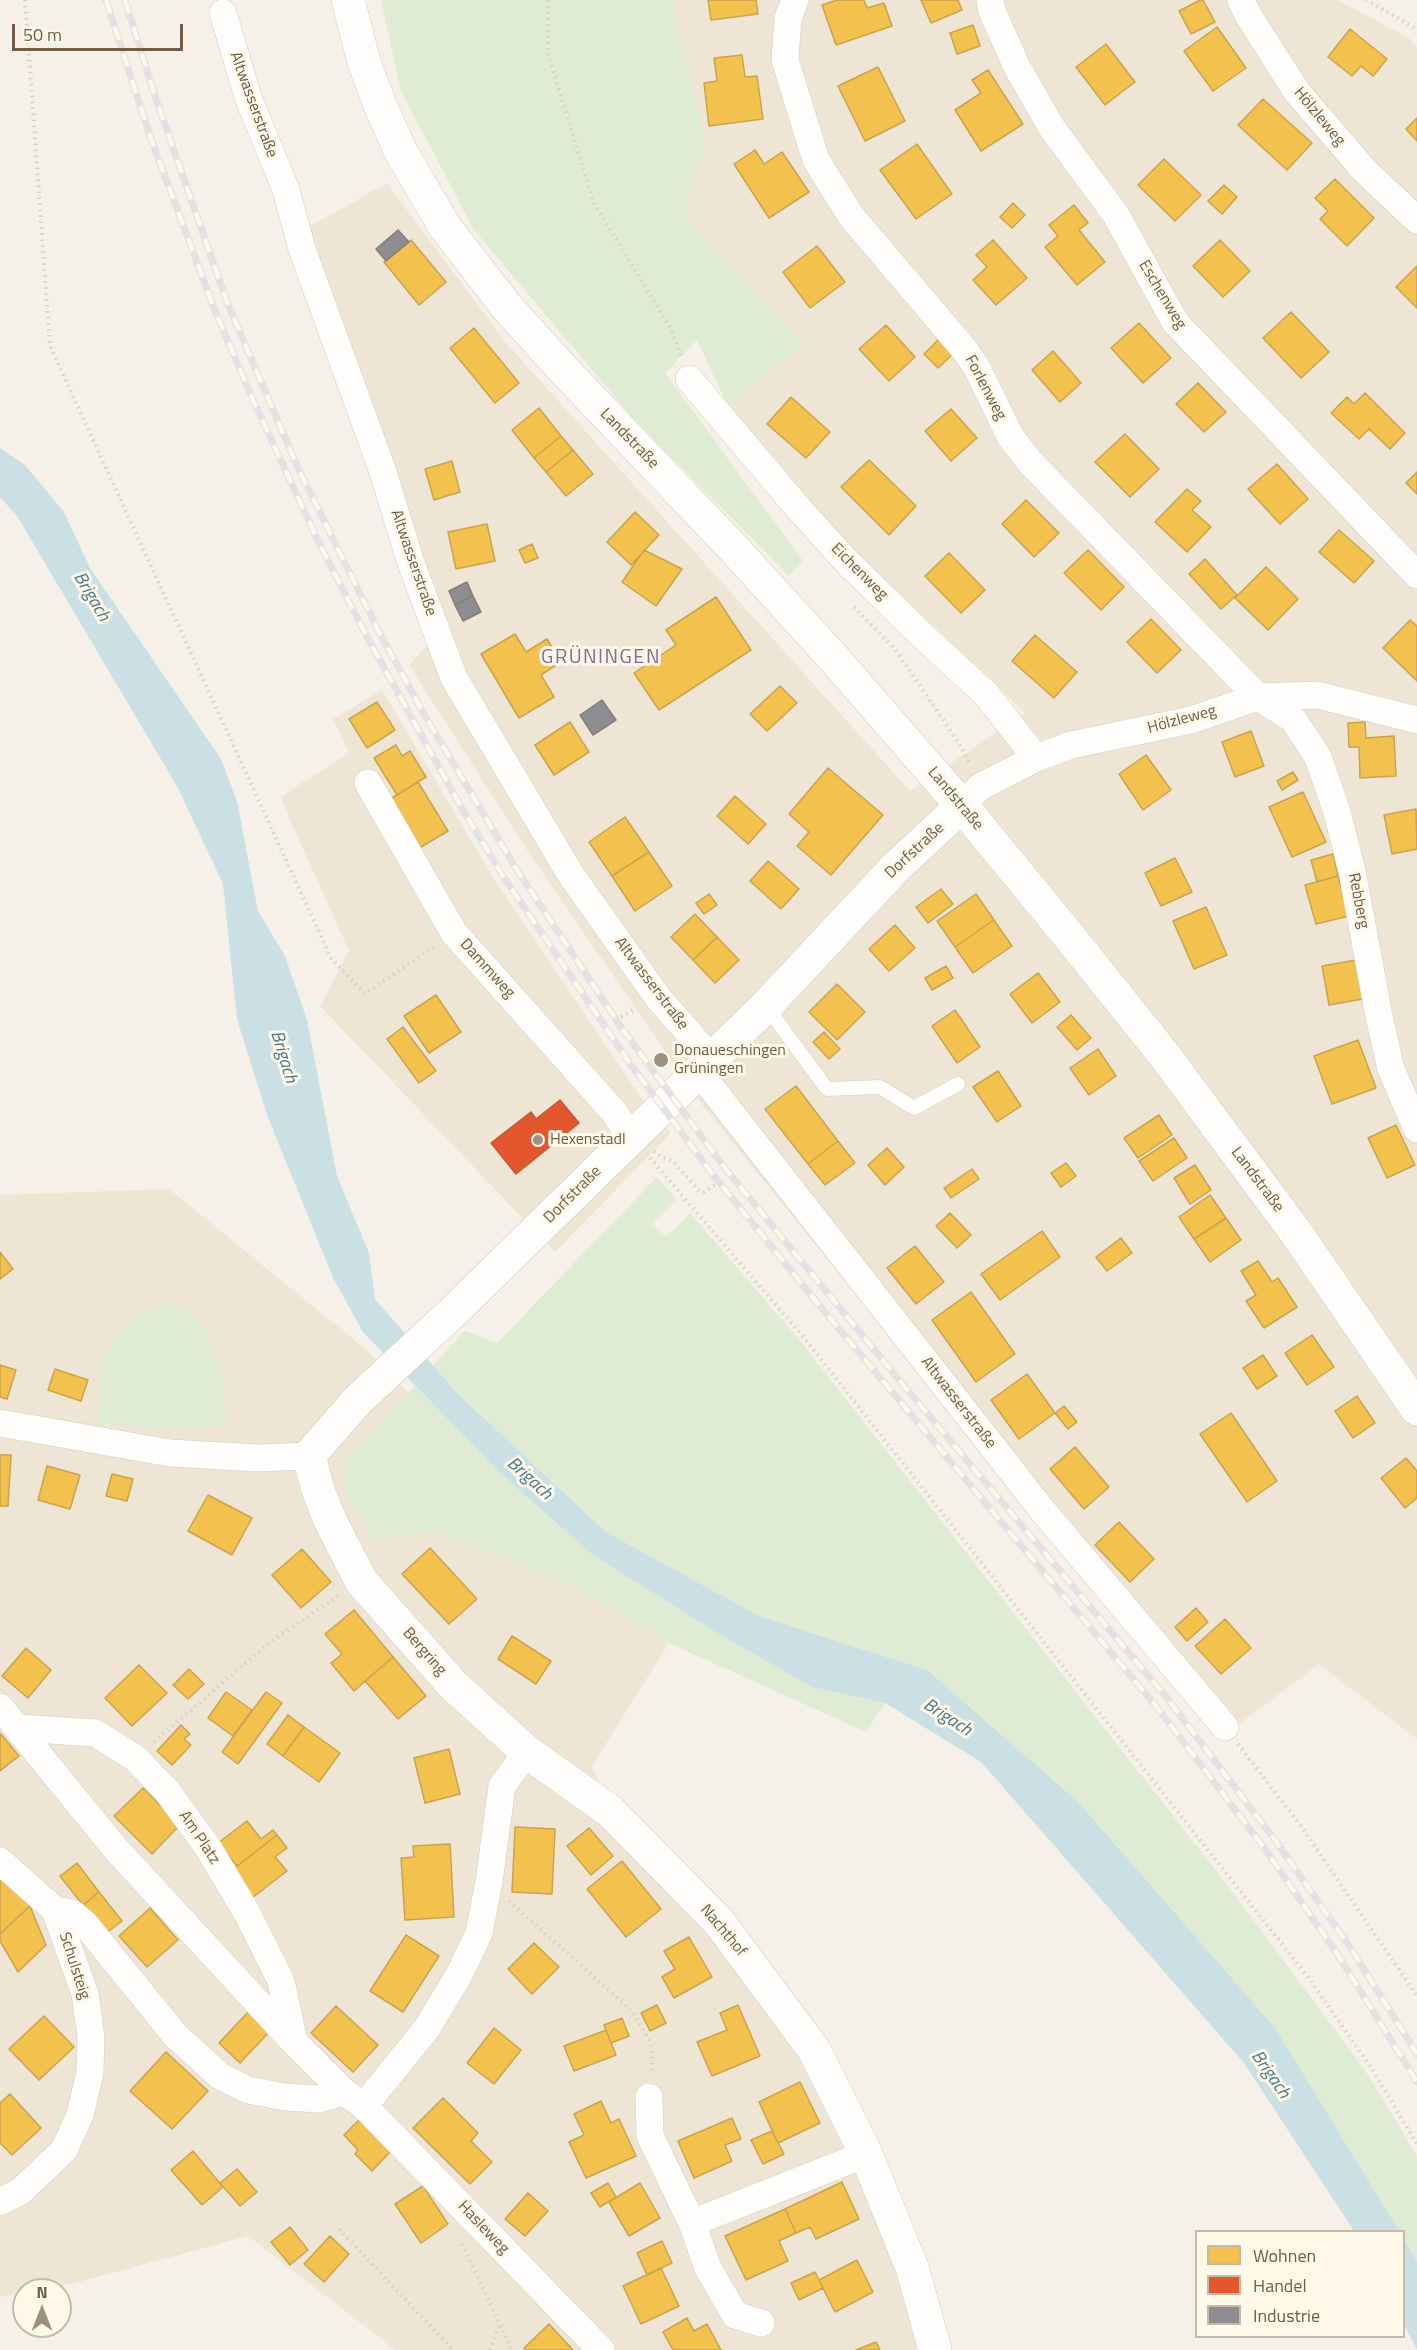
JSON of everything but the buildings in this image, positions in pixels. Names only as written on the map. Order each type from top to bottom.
[{"type":"street","name":"Landstraße","points":[[348,0],[364,62],[380,105],[401,152],[445,227],[514,315],[808,630],[962,806],[1172,1065],[1297,1234],[1417,1409]]},
{"type":"street","name":"Forlenweg","points":[[795,0],[788,18],[785,60],[816,160],[851,216],[964,349],[977,368],[1010,436],[1029,460],[1258,697]]},
{"type":"street","name":"Eschenweg","points":[[990,0],[992,11],[1017,67],[1052,128],[1116,215],[1175,322],[1417,575]]},
{"type":"street","name":"Hölzleweg","points":[[1241,0],[1248,15],[1297,92],[1365,171],[1417,220]]},
{"type":"street","name":"Altwasserstraße","points":[[223,13],[248,97],[286,190],[302,249],[382,468],[411,563],[454,678],[571,875],[705,1065],[1043,1511],[1225,1727]]},
{"type":"street","name":"Eichenweg","points":[[689,379],[841,555],[926,639],[986,694],[1036,758]]},
{"type":"street","name":"Hölzleweg","points":[[962,806],[980,787],[1036,758],[1071,745],[1191,720],[1258,697],[1317,695],[1417,720]]},
{"type":"street","name":"Rebberg","points":[[1258,697],[1293,719],[1322,768],[1337,812],[1352,871],[1391,1069],[1417,1129]]},
{"type":"street","name":"Dammweg","points":[[368,783],[454,933],[614,1112],[631,1138]]},
{"type":"street","name":"Dorfstraße","points":[[309,1455],[357,1401],[456,1309],[766,1006],[896,867],[962,806]]},
{"type":"street","points":[[0,1423],[170,1453],[257,1458],[309,1455]]},
{"type":"street","name":"Bergring","points":[[309,1455],[318,1490],[329,1518],[361,1581],[454,1686],[527,1752]]},
{"type":"street","points":[[0,1707],[115,1848],[294,2042],[354,2099]]},
{"type":"street","name":"Am Platz","points":[[19,1728],[95,1733],[135,1758],[166,1791],[207,1846],[247,1913],[281,1982],[294,2042]]},
{"type":"street","points":[[0,1861],[55,1910],[72,1913],[85,1924],[175,2035],[220,2076],[248,2090],[285,2097],[354,2099],[427,2028],[459,1975],[479,1933],[489,1882],[502,1786],[527,1752]]},
{"type":"street","name":"Nachthof","points":[[527,1752],[610,1811],[719,1922],[814,2050],[866,2154],[914,2270],[935,2350]]},
{"type":"street","name":"Schulsteig","points":[[0,2202],[21,2191],[64,2150],[80,2115],[90,2072],[91,2037],[85,1994],[55,1910]]},
{"type":"street","points":[[649,2097],[650,2136],[692,2223],[708,2268],[735,2315],[761,2323]]},
{"type":"street","name":"Hasleweg","points":[[354,2099],[601,2350]]},
{"type":"street","points":[[692,2223],[866,2154]]},
{"type":"lane","points":[[766,1006],[827,1089],[880,1087],[915,1108],[958,1084]]},
{"type":"path","points":[[25,0],[50,346],[316,926],[331,958],[365,994],[454,933]]},
{"type":"path","points":[[1366,0],[1416,27]]},
{"type":"path","points":[[621,1017],[629,1012]]},
{"type":"path","points":[[715,1185],[700,1192],[668,1158],[660,1156],[653,1161],[805,1339],[1308,1977],[1372,2069],[1417,2144]]},
{"type":"path","points":[[135,1758],[270,1642],[361,1581]]},
{"type":"path","points":[[1225,1727],[1298,1822],[1417,1996]]},
{"type":"path","points":[[489,1882],[580,1967],[633,2012],[649,2040],[653,2056],[649,2097]]},
{"type":"path","points":[[459,2204],[454,2226],[512,2350]]},
{"type":"path","points":[[339,2229],[453,2350]]},
{"type":"path","points":[[490,2350],[500,2324]]},
{"type":"shaded area","points":[[673,0],[1338,0],[1410,39],[1417,47],[1417,1739],[1319,1664],[1218,1740],[703,1106],[531,856],[409,665],[432,640],[290,238],[387,183],[506,343],[910,791],[1025,713],[803,502],[728,406],[802,344],[684,215],[705,142]]},
{"type":"shaded area","points":[[382,690],[495,881],[642,1099],[671,1133],[555,1252],[320,1006],[349,951],[280,797],[349,753],[333,719]]},
{"type":"shaded area","points":[[169,1189],[370,1353],[408,1393],[346,1459],[373,1538],[433,1530],[577,1588],[669,1643],[592,1766],[615,1823],[814,2050],[913,2270],[916,2350],[396,2350],[248,2236],[72,2284],[72,2278],[12,2278],[12,2295],[0,2297],[0,1195]]},
{"type":"green space","points":[[381,0],[673,0],[705,142],[684,215],[803,344],[728,406],[697,340],[665,373],[803,561],[789,576],[633,418],[474,230],[401,91]]},
{"type":"green space","points":[[657,1177],[676,1199],[652,1223],[666,1237],[690,1213],[801,1342],[1225,1882],[1366,2072],[1417,2156],[1417,2262],[1405,2241],[1405,2230],[1398,2230],[927,1670],[759,1616],[606,1532],[459,1395],[433,1365],[465,1331],[497,1343]]},
{"type":"green space","points":[[168,1300],[201,1323],[222,1374],[226,1426],[175,1429],[100,1425],[101,1360],[127,1325]]},
{"type":"green space","points":[[415,1386],[501,1474],[593,1555],[719,1634],[812,1687],[885,1703],[866,1732],[669,1643],[577,1588],[433,1530],[373,1539],[344,1488],[346,1459]]},
{"type":"water","name":"Brigach","points":[[0,448],[25,465],[64,512],[90,568],[221,759],[237,801],[258,911],[285,956],[307,1020],[337,1176],[369,1253],[375,1299],[459,1395],[606,1532],[759,1616],[927,1670],[1078,1802],[1275,2028],[1398,2230],[1353,2230],[1244,2063],[981,1762],[885,1703],[812,1687],[719,1634],[593,1555],[501,1474],[363,1332],[334,1280],[267,1115],[237,1019],[223,884],[178,788],[17,516],[0,497]]},
{"type":"water","points":[[1405,2241],[1417,2262],[1417,2350],[1405,2326]]},
{"type":"railway","points":[[106,0],[150,136],[214,308],[253,400],[319,543],[367,637],[461,807],[503,876],[631,1065],[714,1176],[814,1299],[1156,1706],[1265,1849],[1338,1955],[1417,2082]]},
{"type":"railway","points":[[125,0],[155,96],[227,302],[298,468],[379,632],[424,714],[515,867],[621,1027],[724,1167],[895,1375],[1167,1698],[1275,1840],[1350,1947],[1417,2054]]},
{"type":"place","name":"Donaueschingen Grüningen","points":[[661,1060]]},
{"type":"place","name":"Hexenstadl","points":[[538,1140]]},
{"type":"district","name":"GRÜNINGEN","points":[[601,658]]}]
